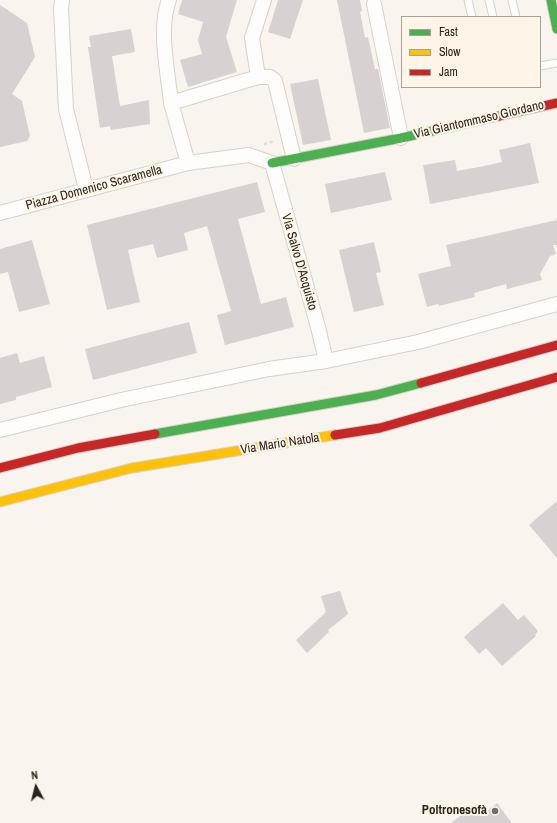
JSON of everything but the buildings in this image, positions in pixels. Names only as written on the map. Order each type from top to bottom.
[{"type":"street","points":[[62,0],[61,9],[66,109],[86,189]]},
{"type":"street","points":[[169,0],[166,7],[165,55],[171,103],[188,164]]},
{"type":"street","points":[[258,77],[252,38],[264,0]]},
{"type":"street","points":[[551,0],[557,29]]},
{"type":"street","name":"Via Giantommaso Giordano","points":[[374,4],[401,138]]},
{"type":"street","points":[[171,103],[258,77],[270,77],[275,81],[294,159]]},
{"type":"street","name":"Via Giantommaso Giordano","points":[[272,163],[401,138],[557,103]]},
{"type":"street","name":"Piazza Domenico Scaramella","points":[[0,213],[86,189],[188,164],[249,155],[272,163]]},
{"type":"street","name":"Via Salvo D'Acquisto","points":[[272,163],[318,326],[326,361]]},
{"type":"street","points":[[0,430],[121,400],[269,369],[326,361],[418,342],[557,304]]},
{"type":"street","points":[[0,468],[78,448],[376,395],[468,371],[557,345]]},
{"type":"street","name":"Via Mario Natola","points":[[0,502],[132,468],[380,428],[557,377]]},
{"type":"lane","points":[[468,0],[472,16]]},
{"type":"lane","points":[[489,0],[493,16]]},
{"type":"lane","points":[[512,0],[516,16]]},
{"type":"lane","points":[[541,66],[557,63]]},
{"type":"traffic: fast","points":[[551,0],[557,29]]},
{"type":"traffic: fast","points":[[272,163],[401,138],[499,116]]},
{"type":"traffic: fast","points":[[155,434],[376,395],[421,383]]},
{"type":"traffic: slow","points":[[0,502],[132,468],[335,435]]},
{"type":"traffic: jam","points":[[499,116],[557,103]]},
{"type":"traffic: jam","points":[[421,383],[557,345]]},
{"type":"traffic: jam","points":[[335,435],[380,428],[557,377]]},
{"type":"traffic: jam","points":[[0,468],[78,448],[155,434]]},
{"type":"place","name":"Poltronesofà","points":[[495,811]]}]
